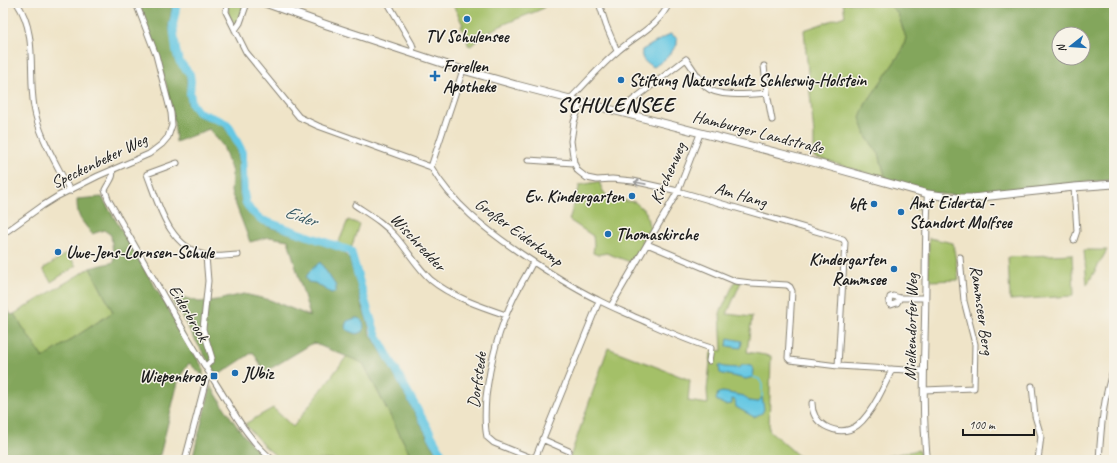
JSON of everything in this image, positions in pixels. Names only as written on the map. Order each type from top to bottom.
[{"type":"main road","name":"Hamburger Landstraße","points":[[265,3],[327,26],[463,70],[928,194],[957,198],[972,198],[1114,184]]},
{"type":"street","points":[[18,3],[25,16],[29,31],[31,46],[32,94],[38,123],[44,140],[70,191]]},
{"type":"street","name":"Speckenbeker Weg","points":[[3,234],[58,196],[98,176],[149,154],[157,149],[168,137],[172,125],[171,113],[156,55],[136,3]]},
{"type":"street","points":[[227,3],[226,12],[246,52],[303,120],[431,167],[463,70]]},
{"type":"street","points":[[235,30],[240,23],[248,3]]},
{"type":"street","points":[[388,3],[412,44],[412,53]]},
{"type":"street","points":[[599,3],[617,51]]},
{"type":"street","points":[[570,99],[617,51],[653,24],[662,15],[669,3]]},
{"type":"street","points":[[623,113],[629,103],[686,59],[707,87],[714,91],[739,94],[767,93]]},
{"type":"street","points":[[764,66],[772,120]]},
{"type":"street","points":[[528,160],[574,163],[570,141],[574,122],[581,102]]},
{"type":"street","name":"Kirchenweg","points":[[611,306],[678,191],[700,134]]},
{"type":"street","points":[[177,163],[147,174],[162,215],[170,228],[178,239],[191,250],[206,256],[238,255]]},
{"type":"street","name":"Am Hang","points":[[574,163],[578,172],[587,178],[597,180],[612,179],[633,181],[678,191],[843,239],[845,242],[838,366]]},
{"type":"street","name":"Großer Eiderkamp","points":[[431,167],[439,181],[455,201],[479,224],[571,286],[599,301],[690,342],[710,348],[709,361]]},
{"type":"street","name":"Eiderbrook","points":[[112,170],[112,177],[105,190],[108,199],[168,306],[247,434],[273,460]]},
{"type":"street","points":[[1074,187],[1077,231],[1074,240]]},
{"type":"street","name":"Mielkendorfer Weg","points":[[927,460],[924,428],[924,371],[926,224],[928,194]]},
{"type":"street","name":"Wischredder","points":[[355,205],[385,225],[397,238],[421,270],[432,281],[468,300],[506,315]]},
{"type":"street","points":[[647,244],[735,281],[787,285],[792,291],[788,358],[790,360],[838,366],[924,371]]},
{"type":"street","points":[[205,366],[212,358],[203,329],[208,281],[206,256]]},
{"type":"street","name":"Rammseer Berg","points":[[924,390],[974,388],[975,344],[964,301],[960,257]]},
{"type":"street","name":"Dorfstede","points":[[534,262],[514,296],[496,343],[489,376],[485,409],[487,437],[494,443],[532,458],[536,456],[599,301]]},
{"type":"street","points":[[900,298],[926,298]]},
{"type":"street","points":[[1099,460],[1102,419],[1109,380],[1114,368]]},
{"type":"street","points":[[812,403],[812,411],[815,417],[825,426],[839,430],[853,428],[866,419],[889,378],[892,369]]},
{"type":"street","points":[[185,460],[206,380],[210,375]]},
{"type":"street","points":[[1032,386],[1035,416],[1041,436],[1038,460]]},
{"type":"street","points":[[542,439],[569,451]]},
{"type":"green space","points":[[139,3],[173,3],[169,25],[175,60],[187,75],[188,104],[198,116],[222,124],[233,139],[238,151],[240,192],[243,204],[248,212],[261,223],[342,250],[349,258],[370,333],[440,460],[413,460],[363,363],[313,343],[265,372],[253,352],[217,376],[172,301],[179,296],[199,302],[244,294],[270,300],[310,316],[288,240],[269,237],[250,242],[231,192],[232,172],[223,146],[209,129],[176,142],[167,88]]},
{"type":"green space","points":[[229,3],[245,3],[238,24],[234,24],[228,14]]},
{"type":"green space","points":[[452,3],[542,3],[544,8],[486,33],[471,46],[468,45],[461,26],[463,25]]},
{"type":"green space","points":[[843,3],[889,4],[898,14],[906,38],[902,51],[865,105],[867,138],[879,154],[886,179],[814,157],[814,135],[804,30],[845,16]]},
{"type":"green space","points":[[877,3],[1114,3],[1114,180],[1074,183],[971,197],[932,193],[886,179],[879,154],[867,138],[860,118],[865,105],[902,51],[906,38],[898,14],[889,4]]},
{"type":"green space","points":[[599,182],[607,196],[616,200],[635,202],[646,212],[649,226],[652,228],[649,232],[647,232],[641,242],[645,244],[633,263],[606,253],[598,255],[593,253],[593,236],[569,220],[580,185]]},
{"type":"green space","points":[[102,197],[203,368],[203,376],[189,363],[179,378],[160,455],[143,460],[3,460],[3,380],[5,362],[3,362],[3,301],[11,315],[14,314],[43,358],[113,312],[90,268],[114,262],[111,235],[104,230],[92,234],[80,218],[77,206],[77,199]]},
{"type":"green space","points":[[912,197],[917,200],[920,208],[912,208]]},
{"type":"green space","points":[[348,220],[359,224],[351,249],[338,244]]},
{"type":"green space","points":[[929,238],[953,243],[959,280],[928,281]]},
{"type":"green space","points":[[1084,250],[1107,250],[1087,285]]},
{"type":"green space","points":[[67,253],[76,266],[51,282],[43,269]]},
{"type":"green space","points":[[1072,254],[1074,292],[1072,296],[1010,300],[1008,257]]},
{"type":"green space","points":[[90,268],[113,312],[43,358],[14,314]]},
{"type":"green space","points":[[735,281],[741,282],[727,314],[752,317],[747,352],[771,356],[769,430],[803,460],[569,460],[608,348],[690,380],[688,401],[708,404],[707,390],[711,353],[714,350],[722,351],[720,313]]},
{"type":"green space","points":[[347,356],[363,363],[413,460],[281,460],[263,445],[245,424],[273,408],[293,427]]},
{"type":"green space","points":[[211,386],[243,435],[268,460],[192,460]]},
{"type":"green space","points":[[919,450],[921,460],[827,460],[878,458]]},
{"type":"water","points":[[670,34],[677,38],[677,45],[665,59],[654,67],[646,62],[642,56],[642,50]]},
{"type":"water","points":[[320,262],[336,286],[336,292],[331,293],[315,283],[308,282],[306,277]]},
{"type":"water","points":[[356,318],[361,319],[364,324],[363,332],[357,334],[347,330],[345,326],[347,321]]},
{"type":"water","points":[[728,338],[742,341],[741,348],[727,346]]},
{"type":"water","points":[[719,365],[738,368],[743,365],[751,366],[754,370],[753,377],[746,379],[720,373]]},
{"type":"water","points":[[723,392],[744,396],[749,401],[758,402],[762,397],[764,409],[762,413],[754,417],[736,407],[735,400],[732,399],[732,404],[725,405],[716,400],[718,393]]},
{"type":"waterway","name":"Eider","points":[[177,3],[173,25],[176,50],[179,61],[190,74],[190,93],[192,104],[198,112],[227,124],[231,130],[242,151],[244,193],[246,203],[251,211],[262,220],[351,251],[376,334],[445,460]]},
{"type":"waterway","points":[[753,377],[759,379],[762,384],[762,397]]},
{"type":"place","name":"TV Schulensee","points":[[467,19]]},
{"type":"place","name":"Forellen Apotheke","points":[[435,76]]},
{"type":"place","name":"Stiftung Naturschutz Schleswig-Holstein","points":[[621,80]]},
{"type":"place","name":"Ev. Kindergarten","points":[[632,196]]},
{"type":"place","name":"bft","points":[[874,204]]},
{"type":"place","name":"Amt Eidertal - Standort Molfsee","points":[[901,212]]},
{"type":"place","name":"Thomaskirche","points":[[608,234]]},
{"type":"place","name":"Uwe-Jens-Lornsen-Schule","points":[[58,252]]},
{"type":"place","name":"Kindergarten Rammsee","points":[[894,269]]},
{"type":"place","name":"JUbiz","points":[[235,373]]},
{"type":"place","name":"Wiepenkrog","points":[[214,376]]},
{"type":"district","name":"SCHULENSEE","points":[[616,105]]}]
